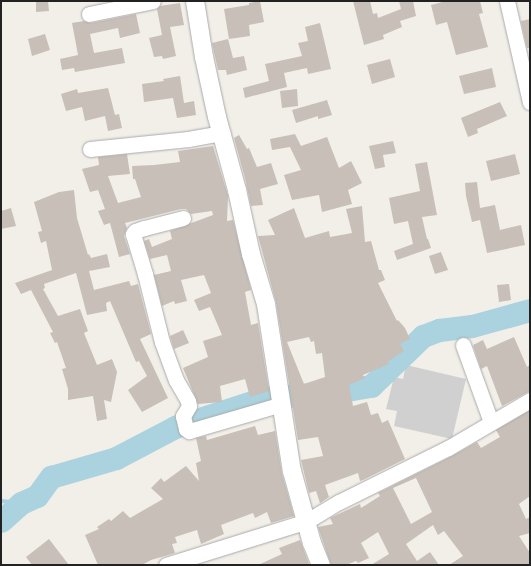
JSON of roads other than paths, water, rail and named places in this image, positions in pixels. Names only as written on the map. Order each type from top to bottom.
[{"type":"street","points":[[89,14],[153,1]]},
{"type":"street","points":[[195,1],[204,57],[222,133],[238,190],[251,254],[266,304],[292,471],[321,565]]},
{"type":"street","points":[[507,1],[530,102]]},
{"type":"street","points":[[90,149],[188,139],[222,133]]},
{"type":"street","points":[[183,218],[144,228],[135,231],[133,234],[164,349],[176,380],[188,401],[189,406],[183,413],[184,423],[189,431],[282,399]]},
{"type":"street","points":[[464,345],[492,422]]},
{"type":"street","points":[[166,565],[307,521],[345,499],[448,448],[530,400]]},
{"type":"waterway","points":[[1,521],[21,503],[37,496],[51,477],[116,458],[175,427],[264,398],[336,392],[371,386],[423,336],[439,330],[472,326],[530,310]]},
{"type":"waterway","points":[[1,501],[21,503]]}]
